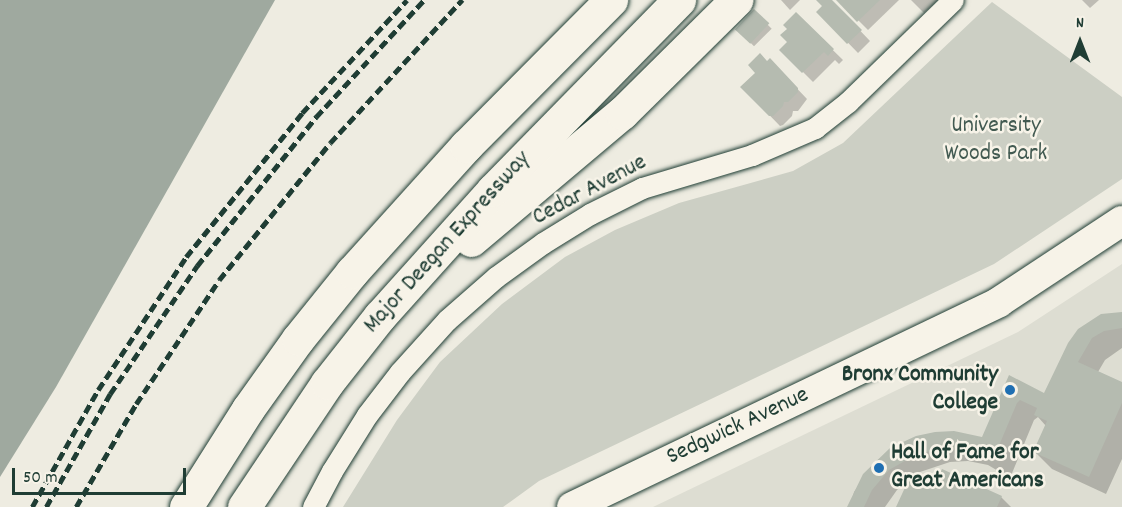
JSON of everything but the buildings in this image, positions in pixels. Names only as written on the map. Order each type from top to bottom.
[{"type":"highway","points":[[466,146],[591,0]]},
{"type":"highway","name":"Major Deegan Expressway","points":[[186,507],[248,409],[298,339],[352,272],[466,146],[611,0]]},
{"type":"highway","name":"Major Deegan Expressway","points":[[244,507],[327,383],[443,244],[550,129],[679,0]]},
{"type":"highway","points":[[327,383],[447,262],[615,119],[736,0]]},
{"type":"main road","name":"Sedgwick Avenue","points":[[572,507],[978,312],[1039,277],[1122,221]]},
{"type":"street","name":"Cedar Avenue","points":[[313,507],[332,471],[367,415],[400,372],[447,321],[496,278],[543,243],[590,214],[642,188],[752,155],[814,128],[848,102],[953,0]]},
{"type":"shaded area","points":[[0,0],[275,0],[56,387],[0,477]]},
{"type":"shaded area","name":"Bronx Community College","points":[[1122,264],[1122,507],[653,507],[1018,332]]},
{"type":"green space","name":"University Woods Park","points":[[992,2],[1122,97],[1122,179],[994,264],[539,481],[503,507],[343,507],[397,420],[440,362],[502,304],[565,257],[615,230],[679,203],[793,171],[843,143]]},
{"type":"railway","points":[[32,507],[98,390],[186,257],[302,113],[407,0]]},
{"type":"railway","points":[[46,507],[110,394],[197,266],[316,117],[424,0]]},
{"type":"railway","points":[[76,507],[136,404],[219,280],[330,143],[462,0]]},
{"type":"place","name":"Bronx Community College","points":[[1010,390]]},
{"type":"place","name":"Hall of Fame for Great Americans","points":[[879,468]]}]
